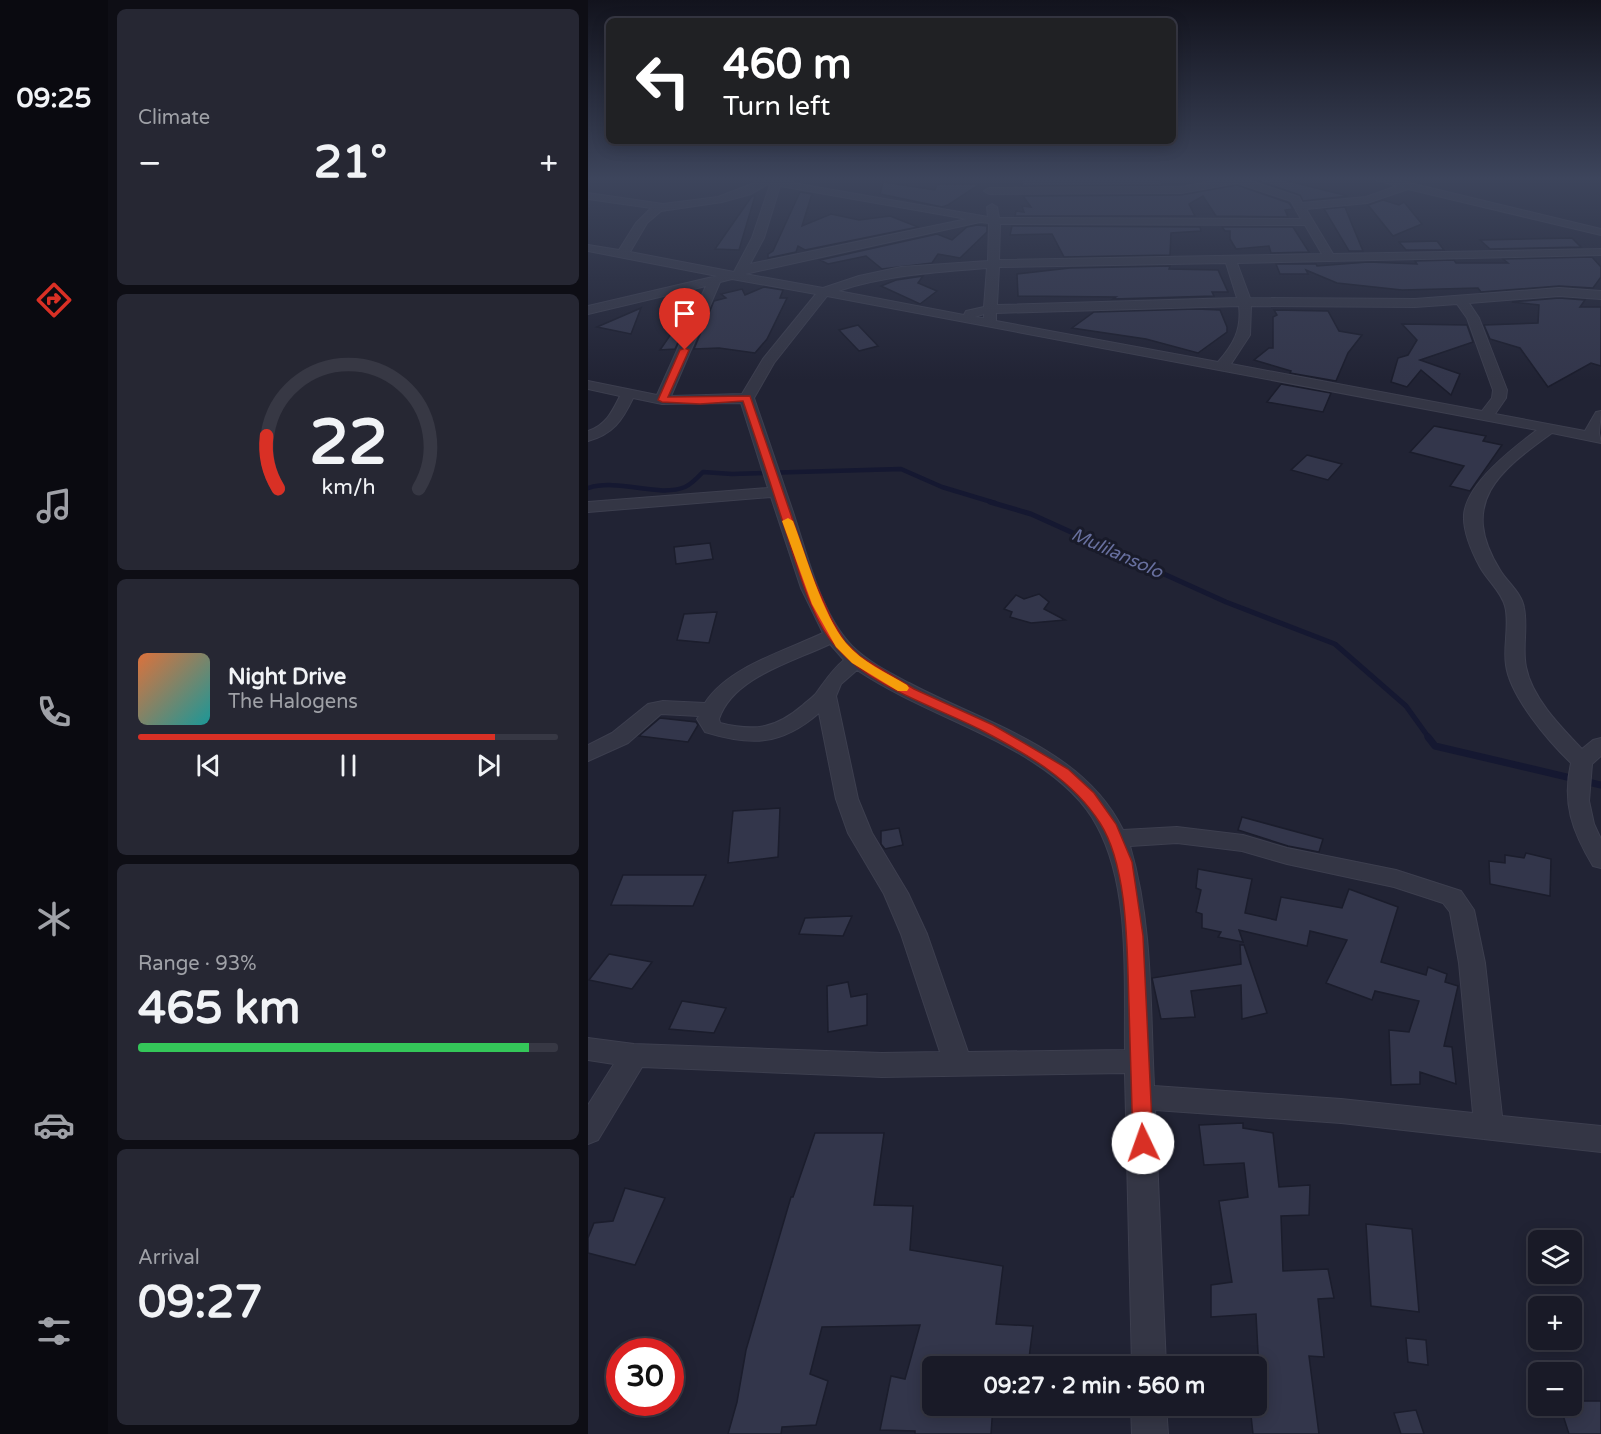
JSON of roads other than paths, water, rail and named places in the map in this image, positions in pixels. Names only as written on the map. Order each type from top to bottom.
[{"type":"street","points":[[623,254],[628,246]]},
{"type":"street","points":[[738,273],[753,246]]},
{"type":"street","points":[[588,310],[738,273],[867,246]]},
{"type":"street","points":[[990,315],[991,246]]},
{"type":"street","points":[[1322,246],[1330,258]]},
{"type":"street","points":[[588,248],[738,273],[824,292],[960,316],[1245,302],[1415,303],[1559,292],[1601,296]]},
{"type":"street","points":[[1149,1356],[1148,1258],[1134,936],[1124,862],[1115,839],[1089,796],[1063,772],[999,734],[909,692],[856,660],[835,635],[825,620],[805,573],[747,398],[768,362],[824,292],[901,271],[991,264],[1601,252]]},
{"type":"street","points":[[1221,367],[1240,343],[1245,321],[1245,302],[1230,259]]},
{"type":"street","points":[[662,400],[716,280]]},
{"type":"street","points":[[1459,298],[1473,318],[1500,390],[1499,398],[1486,416]]},
{"type":"street","points":[[990,315],[1221,367],[1595,437],[1601,415]]},
{"type":"street","points":[[588,385],[662,400],[700,401],[747,398]]},
{"type":"street","points":[[588,436],[611,427],[628,394]]},
{"type":"street","points":[[1550,428],[1525,445],[1486,486],[1474,508],[1473,524],[1493,575],[1512,598],[1515,607],[1516,669],[1524,687],[1580,771]]},
{"type":"street","points":[[588,507],[772,479]]},
{"type":"street","points":[[826,696],[785,728],[770,733],[725,731],[712,727],[708,719],[714,702],[741,678],[835,635]]},
{"type":"street","points":[[856,660],[829,685],[826,696],[847,799],[860,833],[896,893],[914,934],[958,1064]]},
{"type":"street","points":[[588,754],[620,738],[655,708],[663,706],[711,711]]},
{"type":"street","points":[[1601,745],[1580,771],[1577,802],[1579,819],[1601,860]]},
{"type":"street","points":[[1115,839],[1178,835],[1243,843],[1287,856],[1396,879],[1452,897],[1462,910],[1472,963],[1489,1127]]},
{"type":"street","points":[[588,1049],[634,1055],[882,1065],[1072,1064],[1139,1060]]},
{"type":"street","points":[[588,1131],[634,1055]]},
{"type":"street","points":[[1141,1097],[1341,1111],[1601,1139]]},
{"type":"street","points":[[1149,1416],[1150,1434]]},
{"type":"waterway","name":"Mulilansolo","points":[[588,488],[613,485],[650,490],[674,490],[688,486],[703,472],[732,474],[901,469],[942,487],[995,503]]},
{"type":"waterway","name":"Mulilansolo","points":[[990,502],[1031,514],[1226,602],[1335,644],[1406,706],[1429,738]]},
{"type":"waterway","name":"Mulilansolo","points":[[1428,737],[1435,746],[1601,785]]}]
